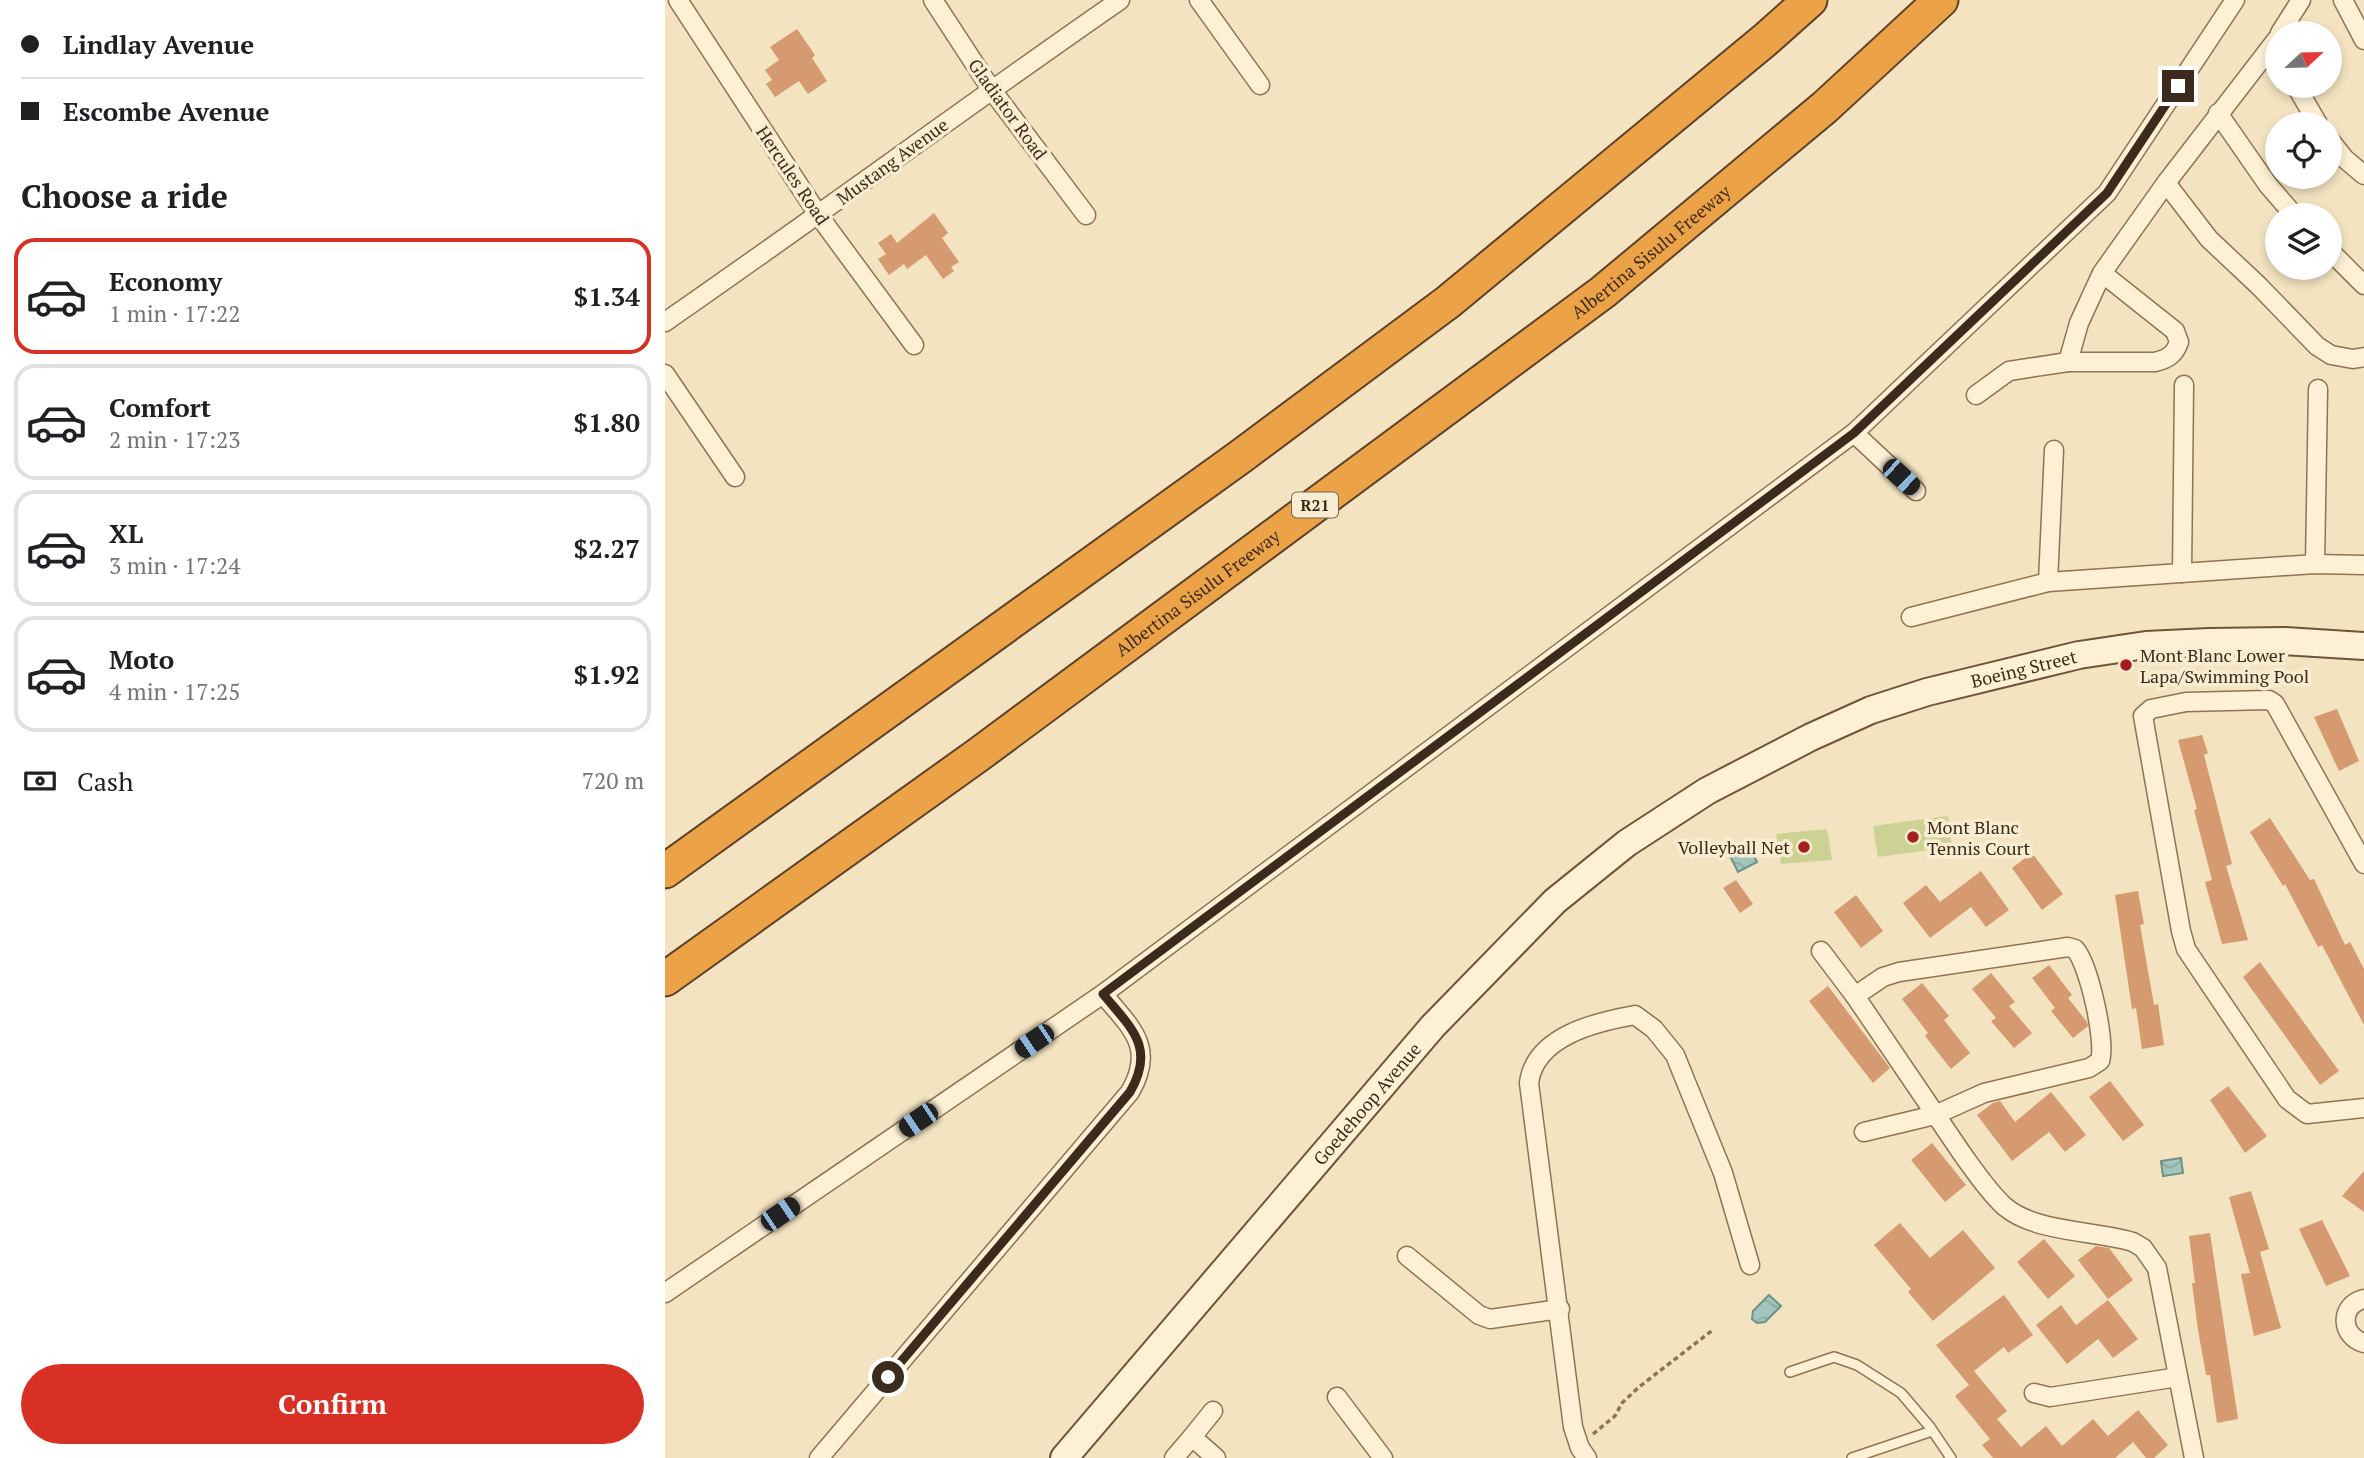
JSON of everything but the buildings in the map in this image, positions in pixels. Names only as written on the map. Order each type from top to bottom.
[{"type":"highway","points":[[665,871],[1240,457],[1448,302],[1810,0]]},
{"type":"highway","name":"Albertina Sisulu Freeway","points":[[665,979],[978,755],[1603,292],[1825,107],[1941,0]]},
{"type":"main road","name":"Boeing Street","points":[[1707,791],[1871,709],[1927,692],[2079,655],[2146,645],[2209,642],[2284,641],[2364,646]]},
{"type":"main road","name":"Goedehoop Avenue","points":[[1064,1458],[1452,1007],[1555,901],[1627,843],[1707,791]]},
{"type":"street","name":"Hercules Road","points":[[678,0],[819,216],[914,345]]},
{"type":"street","name":"Gladiator Road","points":[[933,0],[991,89],[1086,215]]},
{"type":"street","name":"Mustang Avenue","points":[[665,322],[819,216],[991,89],[1120,0]]},
{"type":"street","points":[[1199,0],[1260,85]]},
{"type":"street","points":[[665,1293],[1103,994],[1854,433],[2107,193],[2235,0]]},
{"type":"street","points":[[2289,21],[2301,0]]},
{"type":"street","points":[[2343,0],[2364,40]]},
{"type":"street","points":[[2068,362],[2080,323],[2102,273],[2218,113],[2265,56]]},
{"type":"street","points":[[2218,113],[2284,203]]},
{"type":"street","points":[[2342,155],[2364,175]]},
{"type":"street","points":[[2166,183],[2209,239],[2317,346],[2331,355],[2353,359],[2364,357]]},
{"type":"street","points":[[2342,263],[2364,285]]},
{"type":"street","points":[[1976,395],[2009,371],[2068,362],[2155,362],[2176,351],[2179,342],[2175,331],[2102,273]]},
{"type":"street","points":[[665,374],[735,477]]},
{"type":"street","points":[[2182,573],[2184,385]]},
{"type":"street","points":[[2315,564],[2318,389]]},
{"type":"street","points":[[1854,433],[1916,491]]},
{"type":"street","points":[[2047,582],[2054,450]]},
{"type":"street","points":[[1911,617],[2047,582],[2315,564],[2364,565]]},
{"type":"street","points":[[2364,864],[2276,704],[2269,700],[2186,702],[2151,709],[2143,716],[2186,949],[2287,1100],[2307,1114],[2364,1108]]},
{"type":"street","points":[[1855,996],[1883,977],[1899,972],[2067,947],[2075,949],[2081,955],[2087,968],[2102,1040],[2100,1061],[2089,1068],[1984,1093],[1935,1115],[1864,1132]]},
{"type":"street","points":[[1821,951],[1982,1181],[2005,1206],[2032,1222],[2120,1238],[2143,1248],[2157,1268],[2194,1458]]},
{"type":"street","points":[[819,1458],[1130,1092],[1141,1066],[1142,1054],[1138,1036],[1103,994]]},
{"type":"street","points":[[1583,1453],[1573,1427],[1529,1083],[1536,1061],[1566,1037],[1598,1022],[1635,1015],[1654,1029],[1675,1055],[1723,1173],[1750,1265]]},
{"type":"street","points":[[1407,1256],[1479,1315],[1490,1319],[1560,1309]]},
{"type":"street","points":[[2364,1299],[2354,1302],[2345,1321],[2349,1334],[2364,1343]]},
{"type":"street","points":[[2034,1393],[2050,1397],[2178,1377]]},
{"type":"street","points":[[1337,1397],[1382,1458]]},
{"type":"street","points":[[1174,1458],[1213,1411]]},
{"type":"street","points":[[1192,1437],[1216,1458]]},
{"type":"lane","points":[[1790,1371],[1834,1357],[1857,1365],[1901,1393],[1951,1458]]},
{"type":"lane","points":[[1852,1458],[1932,1430]]},
{"type":"path","points":[[1583,1453],[1596,1431],[1615,1416],[1622,1404],[1639,1387],[1714,1329]]},
{"type":"green space","name":"Mont Blanc Tennis Court","points":[[1948,816],[1952,847],[1878,857],[1873,826]]},
{"type":"green space","name":"Volleyball Net","points":[[1827,829],[1832,860],[1781,864],[1776,834]]},
{"type":"water","points":[[1749,846],[1757,862],[1738,872],[1730,856]]},
{"type":"water","points":[[2181,1158],[2183,1173],[2163,1176],[2161,1161]]},
{"type":"water","points":[[1769,1295],[1781,1306],[1765,1322],[1757,1323],[1752,1319],[1753,1311]]},
{"type":"place","name":"Mont Blanc Lower Lapa/Swimming Pool","points":[[2126,665]]},
{"type":"place","name":"Mont Blanc Tennis Court","points":[[1913,837]]},
{"type":"place","name":"Volleyball Net","points":[[1804,847]]},
{"type":"route","points":[[888,1377],[1130,1092],[1141,1066],[1142,1054],[1138,1036],[1103,994],[1854,433],[2107,193],[2178,86]]}]
